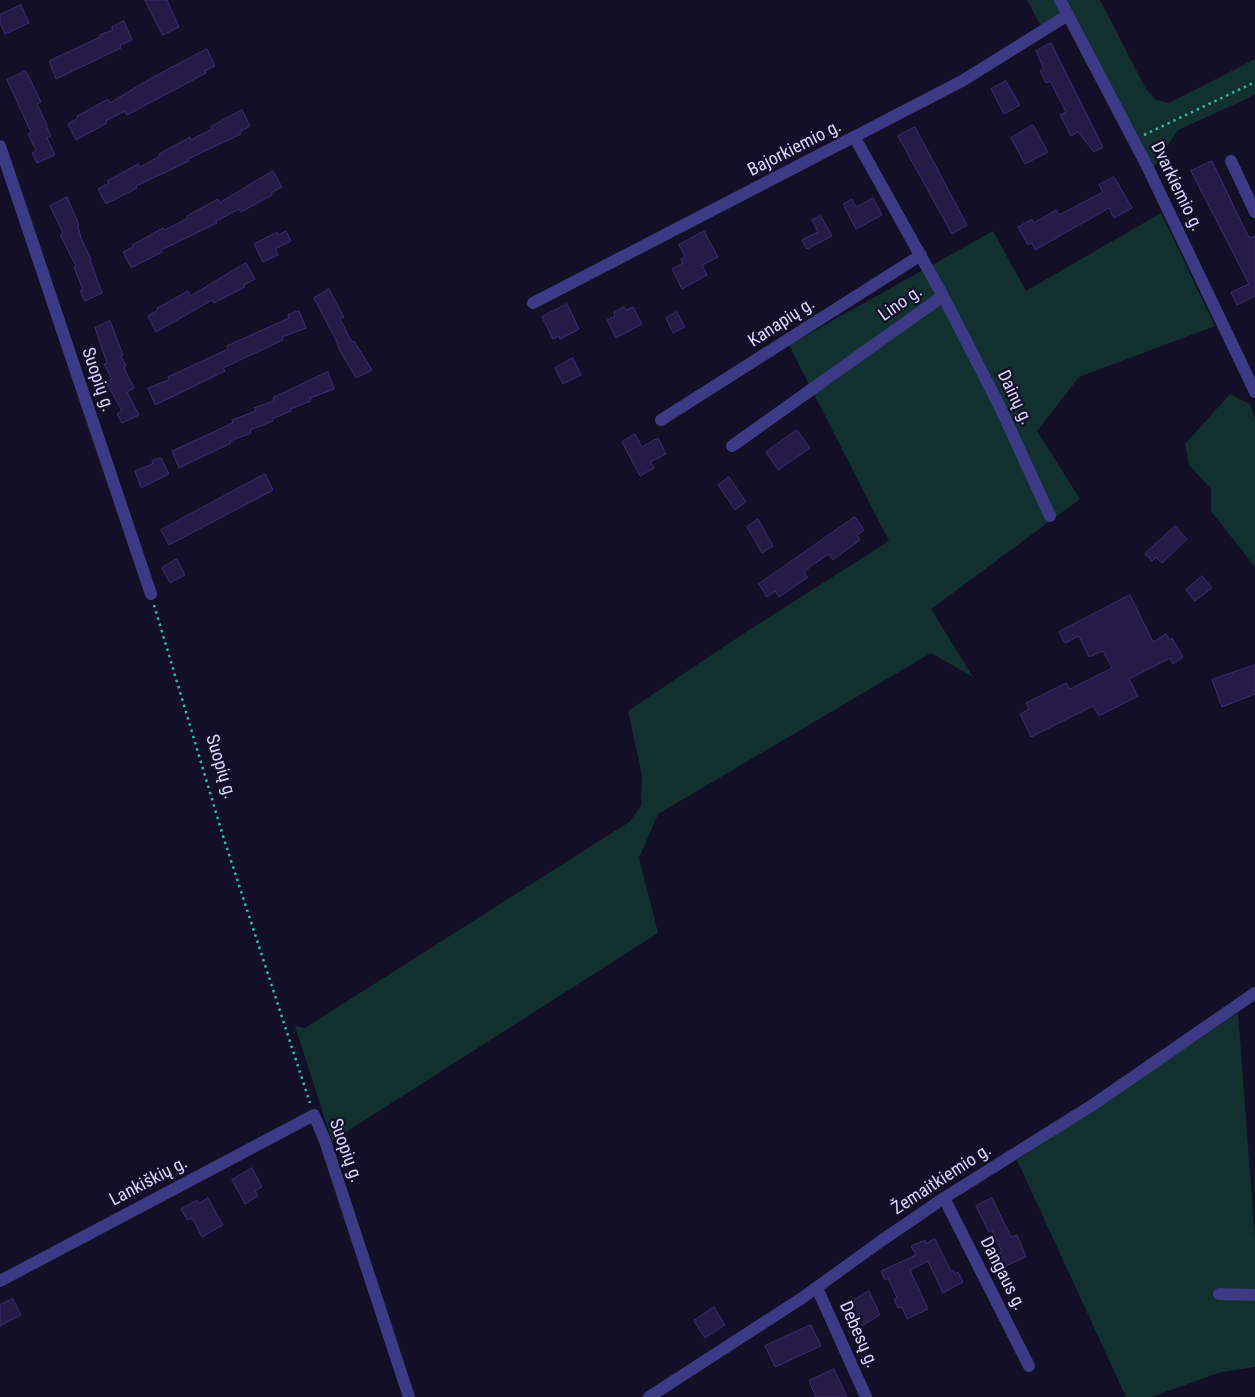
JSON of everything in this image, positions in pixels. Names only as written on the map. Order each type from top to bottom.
[{"type":"street","name":"Dvarkiemio g.","points":[[1060,0],[1133,140],[1255,392]]},
{"type":"street","name":"Bajorkiemio g.","points":[[532,303],[856,138],[962,81],[1068,16]]},
{"type":"street","name":"Lino g.","points":[[732,446],[943,296],[856,138]]},
{"type":"street","name":"Suopių g.","points":[[0,146],[150,594]]},
{"type":"street","points":[[1231,161],[1255,212]]},
{"type":"street","name":"Kanapių g.","points":[[661,420],[921,255]]},
{"type":"street","name":"Dainų g.","points":[[943,296],[999,405],[1050,516]]},
{"type":"street","name":"Žemaitkiemio g.","points":[[649,1397],[817,1288],[880,1241],[944,1198],[1094,1104],[1255,994]]},
{"type":"street","name":"Suopių g.","points":[[314,1115],[325,1142],[409,1397]]},
{"type":"street","name":"Lankiškių g.","points":[[0,1280],[314,1115]]},
{"type":"street","name":"Dangaus g.","points":[[944,1198],[1029,1366]]},
{"type":"street","name":"Debesų g.","points":[[817,1288],[866,1397]]},
{"type":"street","points":[[1219,1294],[1255,1295]]},
{"type":"path","points":[[1133,140],[1255,82]]},
{"type":"path","name":"Suopių g.","points":[[150,594],[223,836],[314,1115]]},
{"type":"green space","points":[[1027,0],[1100,0],[1146,89],[1156,100],[1169,103],[1255,59],[1255,95],[1178,130],[1154,167],[1146,164],[1068,16],[1042,28]]},
{"type":"green space","points":[[1161,213],[1215,326],[1079,377],[1037,431],[1080,499],[931,609],[973,677],[931,653],[658,814],[639,858],[658,933],[332,1141],[295,1026],[305,1028],[629,822],[641,806],[642,775],[628,711],[746,632],[889,541],[789,345],[993,231],[1026,291]]},
{"type":"green space","points":[[1230,394],[1250,404],[1255,419],[1255,567],[1211,511],[1211,489],[1189,465],[1185,444]]},
{"type":"green space","points":[[1238,1013],[1255,1239],[1255,1367],[1221,1372],[1151,1397],[1126,1397],[1017,1160]]},
{"type":"building","points":[[145,0],[167,0],[179,27],[163,35]]},
{"type":"building","points":[[21,5],[29,23],[5,34],[0,23],[0,15]]},
{"type":"building","points":[[124,21],[132,40],[120,45],[121,48],[56,79],[49,61],[100,37],[100,35],[113,30],[112,27]]},
{"type":"building","points":[[1051,43],[1103,147],[1094,152],[1078,132],[1071,136],[1060,115],[1066,112],[1050,81],[1046,83],[1040,71],[1044,69],[1036,51]]},
{"type":"building","points":[[207,49],[215,66],[205,71],[206,73],[127,115],[125,111],[76,140],[68,124],[78,118],[77,116],[108,99],[110,103],[148,80]]},
{"type":"building","points":[[26,71],[41,102],[37,104],[51,136],[47,138],[55,155],[37,163],[32,153],[36,151],[28,134],[31,132],[7,80]]},
{"type":"building","points":[[1006,81],[1020,105],[1004,114],[991,89]]},
{"type":"building","points":[[242,110],[250,126],[240,132],[241,134],[188,159],[189,161],[136,186],[137,188],[106,204],[98,189],[109,183],[107,181],[138,164],[140,167],[160,156],[159,154],[190,137],[191,140],[212,129],[211,127]]},
{"type":"building","points":[[1033,125],[1048,152],[1025,164],[1011,138]]},
{"type":"building","points":[[915,127],[967,225],[952,234],[898,136]]},
{"type":"building","points":[[1212,161],[1246,232],[1250,238],[1255,236],[1255,296],[1237,305],[1231,292],[1249,284],[1191,171]]},
{"type":"building","points":[[273,171],[282,187],[271,193],[272,195],[241,212],[239,209],[216,221],[217,223],[161,250],[162,252],[131,268],[123,252],[133,247],[132,245],[163,228],[165,230],[188,218],[187,216],[218,199],[220,202]]},
{"type":"building","points":[[1114,177],[1132,208],[1114,218],[1109,208],[1035,250],[1032,243],[1028,245],[1018,227],[1032,219],[1034,223],[1056,210],[1059,215],[1103,192],[1099,185]]},
{"type":"building","points":[[67,197],[79,225],[81,238],[91,259],[102,293],[85,301],[80,291],[83,290],[74,267],[76,266],[60,235],[63,233],[50,206]]},
{"type":"building","points":[[873,198],[882,215],[856,229],[843,204],[852,199],[856,207]]},
{"type":"building","points":[[821,216],[832,236],[807,249],[802,240],[818,232],[812,220]]},
{"type":"building","points":[[286,231],[291,241],[275,249],[278,255],[263,262],[254,244],[277,232],[278,235]]},
{"type":"building","points":[[704,231],[718,257],[702,265],[707,275],[682,289],[672,269],[683,263],[681,259],[685,256],[679,245]]},
{"type":"building","points":[[246,263],[255,279],[244,285],[245,287],[214,303],[212,300],[156,332],[148,316],[158,310],[157,308],[188,291],[190,296]]},
{"type":"building","points":[[329,289],[344,317],[340,319],[352,342],[354,341],[372,370],[356,378],[339,349],[314,298]]},
{"type":"building","points":[[567,304],[579,329],[560,339],[559,336],[553,339],[542,317]]},
{"type":"building","points":[[624,307],[626,310],[633,307],[642,324],[616,338],[607,320],[615,316],[614,313]]},
{"type":"building","points":[[299,311],[306,328],[282,337],[283,340],[223,368],[225,371],[155,405],[148,388],[169,380],[168,377],[228,349],[227,346],[289,318],[288,315]]},
{"type":"building","points":[[677,312],[685,327],[673,333],[666,318]]},
{"type":"building","points":[[110,321],[123,355],[121,356],[126,366],[124,368],[134,388],[127,392],[139,415],[122,423],[117,414],[122,411],[106,382],[112,379],[104,364],[107,363],[95,328]]},
{"type":"building","points":[[573,358],[581,375],[563,384],[555,368]]},
{"type":"building","points":[[328,372],[334,389],[310,398],[311,401],[290,409],[291,411],[272,419],[273,421],[250,430],[251,433],[230,441],[231,443],[179,468],[172,451],[233,423],[232,420],[256,411],[254,408],[274,401],[273,398]]},
{"type":"building","points":[[797,430],[810,448],[778,470],[766,452]]},
{"type":"building","points":[[635,434],[642,447],[658,438],[666,454],[650,462],[654,468],[640,476],[622,442]]},
{"type":"building","points":[[161,458],[169,474],[141,488],[135,471],[153,464],[152,461]]},
{"type":"building","points":[[265,474],[273,490],[169,545],[161,530]]},
{"type":"building","points":[[729,477],[746,502],[735,510],[718,485]]},
{"type":"building","points":[[855,517],[864,530],[857,535],[860,540],[833,560],[829,554],[811,566],[804,572],[808,577],[779,597],[775,591],[767,597],[759,584]]},
{"type":"building","points":[[758,519],[773,546],[762,553],[747,527]]},
{"type":"building","points":[[1175,526],[1187,539],[1162,563],[1156,557],[1152,561],[1145,554]]},
{"type":"building","points":[[177,559],[185,575],[170,583],[162,568]]},
{"type":"building","points":[[1202,576],[1212,588],[1195,601],[1186,590]]},
{"type":"building","points":[[1130,595],[1153,642],[1166,634],[1170,640],[1172,638],[1183,657],[1173,664],[1170,658],[1129,679],[1138,696],[1099,716],[1093,706],[1031,737],[1020,714],[1029,709],[1026,703],[1066,683],[1070,689],[1112,668],[1103,651],[1089,657],[1079,636],[1065,643],[1059,632]]},
{"type":"building","points":[[1255,665],[1255,694],[1222,707],[1212,680]]},
{"type":"building","points":[[252,1168],[262,1187],[255,1191],[258,1196],[245,1204],[232,1180]]},
{"type":"building","points":[[208,1198],[223,1225],[202,1237],[192,1218],[187,1220],[181,1209],[197,1200],[199,1203]]},
{"type":"building","points":[[992,1198],[1011,1237],[1017,1235],[1026,1257],[1005,1266],[999,1253],[1002,1252],[992,1230],[989,1232],[976,1206]]},
{"type":"building","points":[[935,1239],[951,1271],[953,1270],[955,1274],[958,1272],[963,1282],[943,1293],[928,1261],[910,1270],[928,1309],[907,1319],[902,1307],[898,1308],[894,1299],[897,1298],[888,1278],[885,1280],[881,1271],[916,1255],[911,1246],[925,1240],[926,1243]]},
{"type":"building","points":[[869,1291],[880,1315],[860,1327],[849,1303]]},
{"type":"building","points":[[13,1299],[21,1315],[0,1326],[0,1305]]},
{"type":"building","points":[[714,1307],[725,1325],[705,1338],[694,1321]]},
{"type":"building","points":[[811,1325],[821,1346],[775,1367],[765,1346]]},
{"type":"building","points":[[834,1369],[847,1397],[816,1397],[809,1381]]}]
